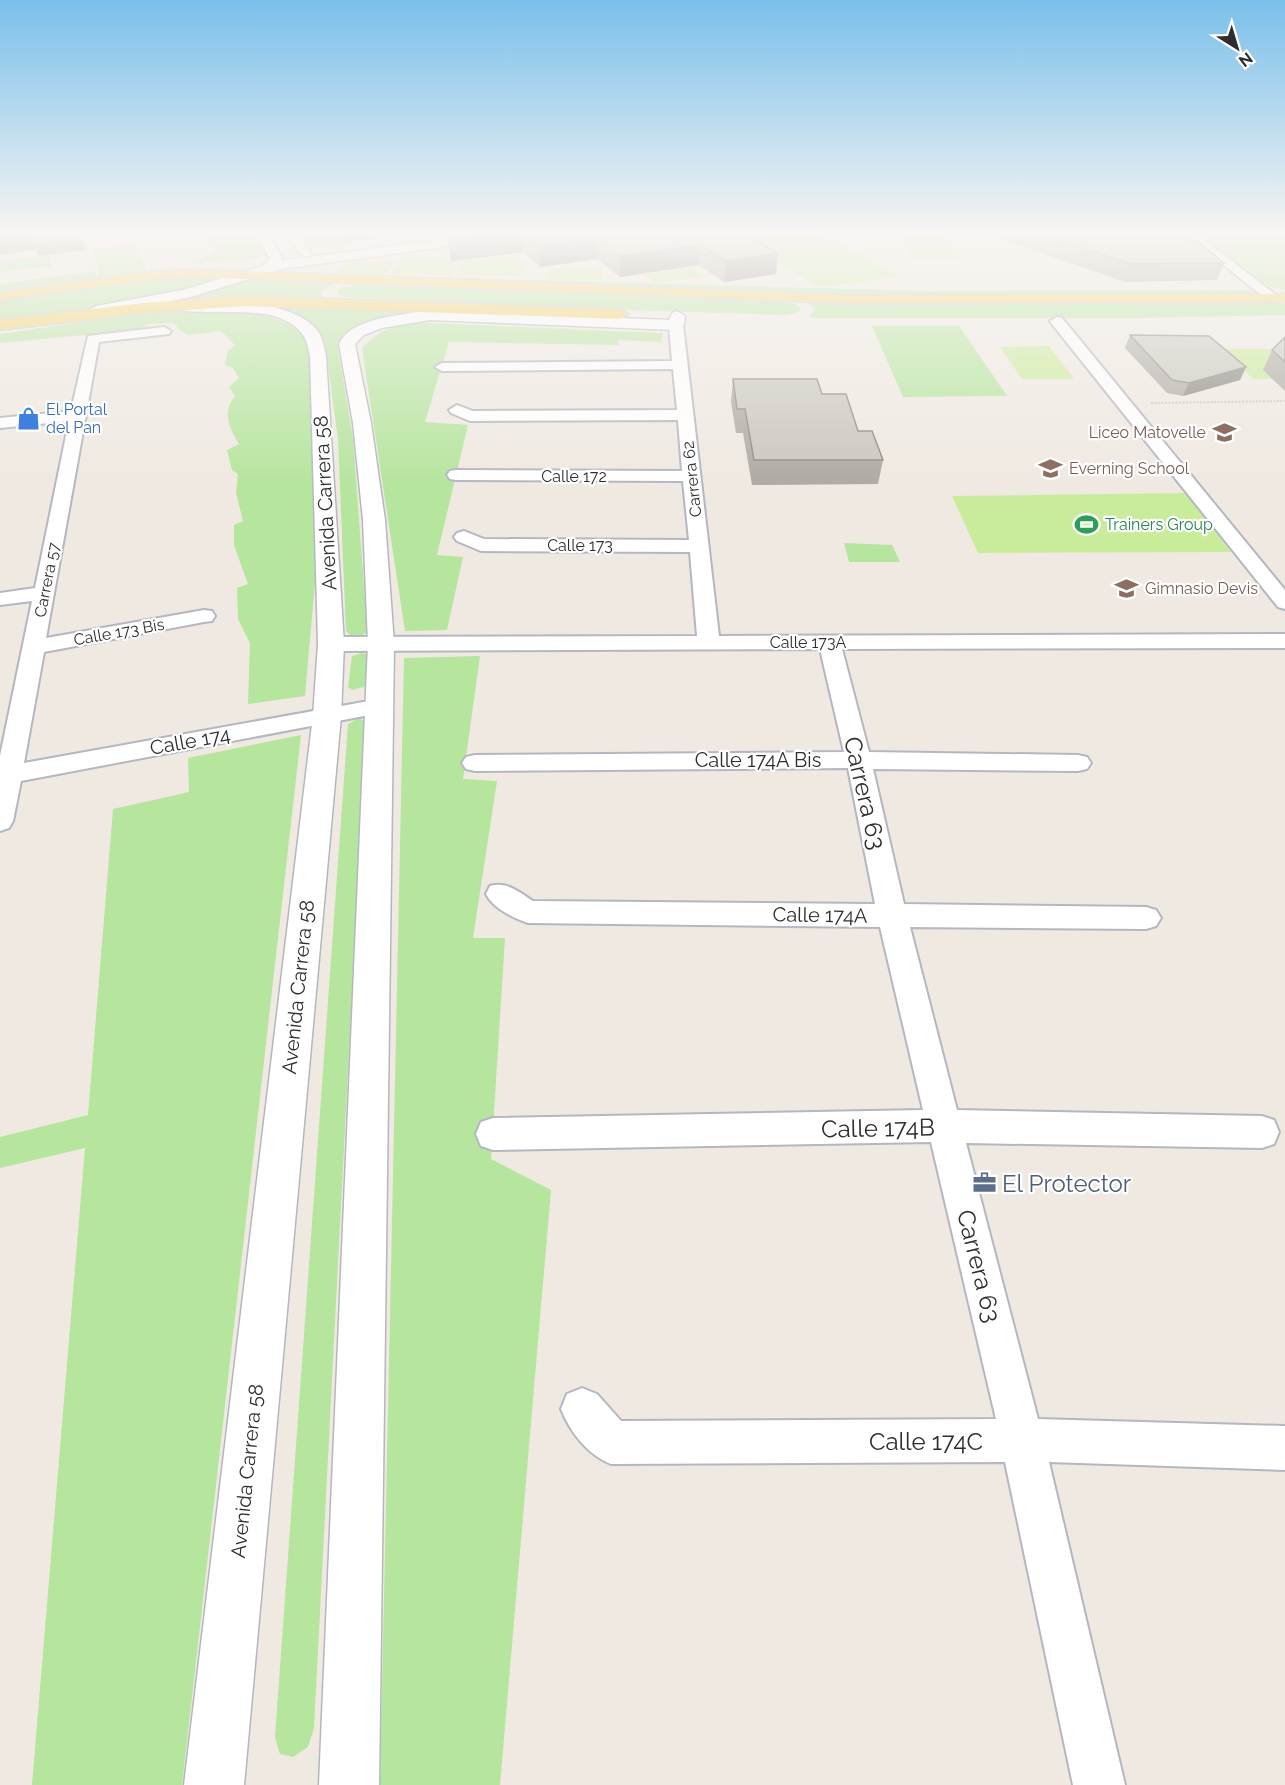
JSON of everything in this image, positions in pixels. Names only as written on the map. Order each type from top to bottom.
[{"type":"main road","points":[[0,325],[62,317]]},
{"type":"main road","points":[[538,317],[677,320],[691,317]]},
{"type":"main road","points":[[1050,321],[1077,321]]},
{"type":"street","points":[[26,322],[55,317]]},
{"type":"street","name":"Carrera 57","points":[[0,821],[6,768],[34,647],[93,339],[137,317]]},
{"type":"street","name":"Avenida Carrera 58","points":[[214,1784],[327,709],[331,644],[318,356],[311,333],[300,323],[283,317]]},
{"type":"street","name":"Avenida Carrera 58","points":[[346,1778],[381,644],[374,520],[362,423],[347,344],[367,317]]},
{"type":"street","points":[[544,317],[677,320]]},
{"type":"street","name":"Carrera 62","points":[[677,320],[709,643]]},
{"type":"street","points":[[1050,321],[1124,403],[1285,603]]},
{"type":"street","points":[[442,367],[680,365]]},
{"type":"street","points":[[457,410],[470,416],[685,414]]},
{"type":"street","points":[[0,423],[78,415]]},
{"type":"street","name":"Calle 172","points":[[456,475],[692,476]]},
{"type":"street","name":"Calle 173","points":[[464,537],[481,545],[699,546]]},
{"type":"street","points":[[0,599],[44,593]]},
{"type":"street","name":"Calle 173 Bis","points":[[34,647],[204,616]]},
{"type":"street","name":"Calle 173A","points":[[331,644],[1285,640]]},
{"type":"street","name":"Carrera 63","points":[[829,642],[859,760],[892,915],[1022,1440],[1099,1785]]},
{"type":"street","name":"Calle 174","points":[[6,768],[380,700]]},
{"type":"street","name":"Calle 174A Bis","points":[[475,763],[859,760],[1078,763]]},
{"type":"street","name":"Calle 174A","points":[[500,894],[528,912],[1146,918]]},
{"type":"street","name":"Calle 174B","points":[[493,1134],[946,1126],[1262,1132]]},
{"type":"street","name":"Calle 174C","points":[[582,1409],[610,1443],[1022,1440],[1285,1448]]},
{"type":"path","points":[[1124,403],[1285,401]]},
{"type":"green space","points":[[0,317],[29,317],[0,321]]},
{"type":"green space","points":[[115,317],[270,317],[296,328],[304,337],[310,369],[315,582],[305,696],[248,704],[250,643],[238,619],[237,588],[248,584],[234,545],[234,525],[243,521],[236,493],[238,474],[232,470],[227,450],[239,444],[232,432],[228,414],[235,396],[229,387],[239,378],[233,368],[225,365],[228,351],[235,345],[221,331],[188,335],[178,329],[175,323],[149,324],[139,330],[0,343],[0,334]]},
{"type":"green space","points":[[287,317],[393,317],[359,325],[343,335],[337,343],[353,438],[366,614],[366,633],[358,637],[351,636],[346,631],[338,439],[325,343],[312,328]]},
{"type":"green space","points":[[585,317],[610,317],[667,320]]},
{"type":"green space","points":[[812,317],[1165,317],[1129,318]]},
{"type":"green space","points":[[427,323],[663,333],[661,342],[618,340],[619,345],[449,342],[425,422],[468,425],[437,555],[463,557],[447,630],[405,631],[362,348],[384,331]]},
{"type":"green space","points":[[872,326],[959,326],[1007,396],[903,397]]},
{"type":"green space","points":[[1049,346],[1074,379],[1022,379],[1000,347]]},
{"type":"green space","points":[[1222,349],[1285,349],[1285,379],[1253,379]]},
{"type":"green space","name":"Trainers Group","points":[[1185,493],[1231,552],[978,553],[952,496]]},
{"type":"green space","points":[[844,543],[892,545],[900,562],[849,562]]},
{"type":"green space","points":[[362,653],[370,655],[367,686],[352,690],[348,687],[352,656]]},
{"type":"green space","points":[[480,656],[463,779],[497,781],[473,938],[505,938],[491,1159],[551,1190],[500,1785],[380,1785],[404,658]]},
{"type":"green space","points":[[359,718],[366,722],[314,1728],[308,1747],[293,1757],[280,1754],[275,1737],[348,724]]},
{"type":"green space","points":[[301,735],[182,1785],[32,1785],[85,1148],[0,1168],[0,1137],[88,1115],[113,809],[189,792],[188,758]]},
{"type":"building","points":[[1130,335],[1209,336],[1246,367],[1189,383],[1172,380]]},
{"type":"building","points":[[1285,337],[1285,362],[1272,350]]},
{"type":"building","points":[[733,379],[817,379],[822,394],[846,394],[858,431],[872,431],[883,460],[754,460],[745,409],[737,409]]},
{"type":"place","name":"El Portal del Pan","points":[[28,418]]},
{"type":"place","name":"Liceo Matovelle","points":[[1224,432]]},
{"type":"place","name":"Everning School","points":[[1051,468]]},
{"type":"place","name":"Trainers Group","points":[[1087,524]]},
{"type":"place","name":"Gimnasio Devis","points":[[1127,588]]},
{"type":"place","name":"El Protector","points":[[984,1183]]}]
